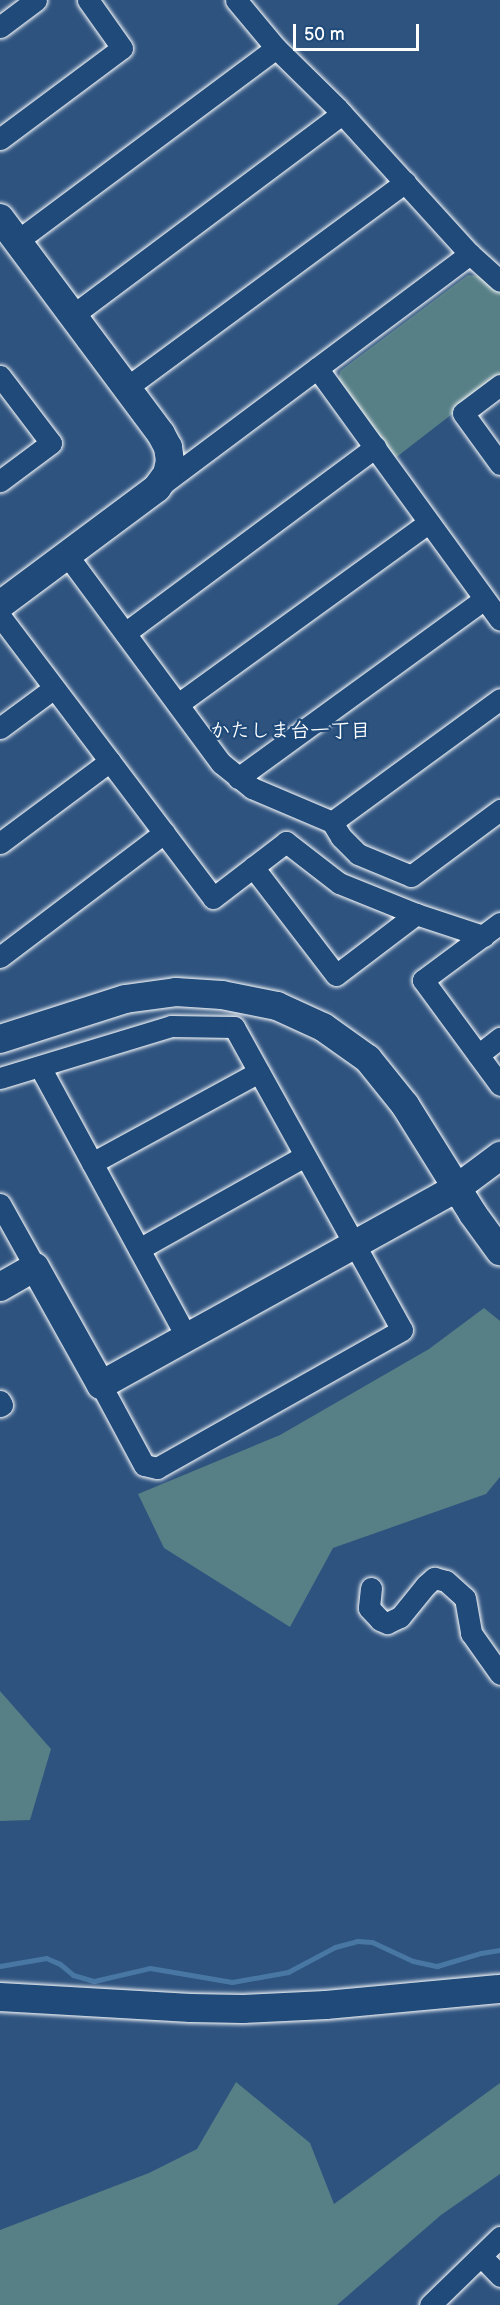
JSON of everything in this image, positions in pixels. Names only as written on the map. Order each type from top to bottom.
[{"type":"street","points":[[4,17],[36,0]]},
{"type":"street","points":[[0,139],[122,48],[87,0]]},
{"type":"street","points":[[236,0],[276,48],[342,114],[470,254],[500,281]]},
{"type":"street","points":[[17,241],[276,48]]},
{"type":"street","points":[[73,315],[342,114]]},
{"type":"street","points":[[126,388],[405,182]]},
{"type":"street","points":[[0,218],[168,447],[169,469],[157,488]]},
{"type":"street","points":[[0,605],[470,254]]},
{"type":"street","points":[[317,368],[428,524],[500,620]]},
{"type":"street","points":[[0,376],[51,443],[0,481]]},
{"type":"street","points":[[500,385],[463,413],[500,464]]},
{"type":"street","points":[[125,633],[375,447]]},
{"type":"street","points":[[178,704],[428,524]]},
{"type":"street","points":[[67,555],[221,763],[252,788],[332,822],[341,837],[358,854],[411,876],[500,810]]},
{"type":"street","points":[[238,778],[484,598]]},
{"type":"street","points":[[0,616],[213,898],[286,842],[339,883],[416,914],[483,936]]},
{"type":"street","points":[[0,728],[54,688]]},
{"type":"street","points":[[332,822],[500,699]]},
{"type":"street","points":[[0,843],[110,761]]},
{"type":"street","points":[[0,957],[164,833]]},
{"type":"street","points":[[253,867],[336,975],[416,914]]},
{"type":"street","points":[[500,923],[423,980],[500,1085]]},
{"type":"street","points":[[0,1039],[125,999],[176,992],[222,994],[277,1006],[323,1027],[368,1059],[405,1105],[500,1251]]},
{"type":"street","points":[[0,1078],[171,1026],[234,1027],[402,1330],[157,1468],[144,1465],[0,1204]]},
{"type":"street","points":[[478,1055],[500,1038]]},
{"type":"street","points":[[40,1066],[187,1338]]},
{"type":"street","points":[[92,1163],[259,1072]]},
{"type":"street","points":[[139,1249],[306,1156]]},
{"type":"street","points":[[101,1385],[457,1188],[500,1156]]},
{"type":"street","points":[[0,1287],[35,1267]]},
{"type":"street","points":[[0,1401],[2,1405],[0,1406]]},
{"type":"street","points":[[371,1588],[369,1608],[380,1620],[387,1623],[400,1617],[434,1578],[446,1581],[465,1598],[471,1633],[500,1674]]},
{"type":"street","points":[[0,1997],[191,2008],[243,2008],[326,2005],[500,1989]]},
{"type":"street","points":[[430,2305],[500,2237]]},
{"type":"street","points":[[481,2256],[500,2276]]},
{"type":"green space","points":[[468,275],[481,276],[500,292],[500,377],[394,459],[338,384],[340,371]]},
{"type":"green space","points":[[484,1308],[500,1321],[500,1477],[486,1494],[333,1548],[290,1627],[164,1548],[138,1494],[280,1435],[429,1349]]},
{"type":"green space","points":[[0,1691],[51,1749],[30,1820],[0,1821]]},
{"type":"green space","points":[[236,2082],[310,2143],[334,2204],[500,2083],[500,2174],[441,2215],[337,2305],[0,2305],[0,2230],[149,2173],[197,2149]]},
{"type":"waterway","points":[[0,1966],[46,1958],[60,1964],[73,1975],[94,1981],[150,1968],[232,1982],[288,1972],[335,1947],[357,1941],[372,1942],[413,1961],[437,1966],[500,1950]]},
{"type":"district","name":"かたしま台一丁目","points":[[290,731]]}]
